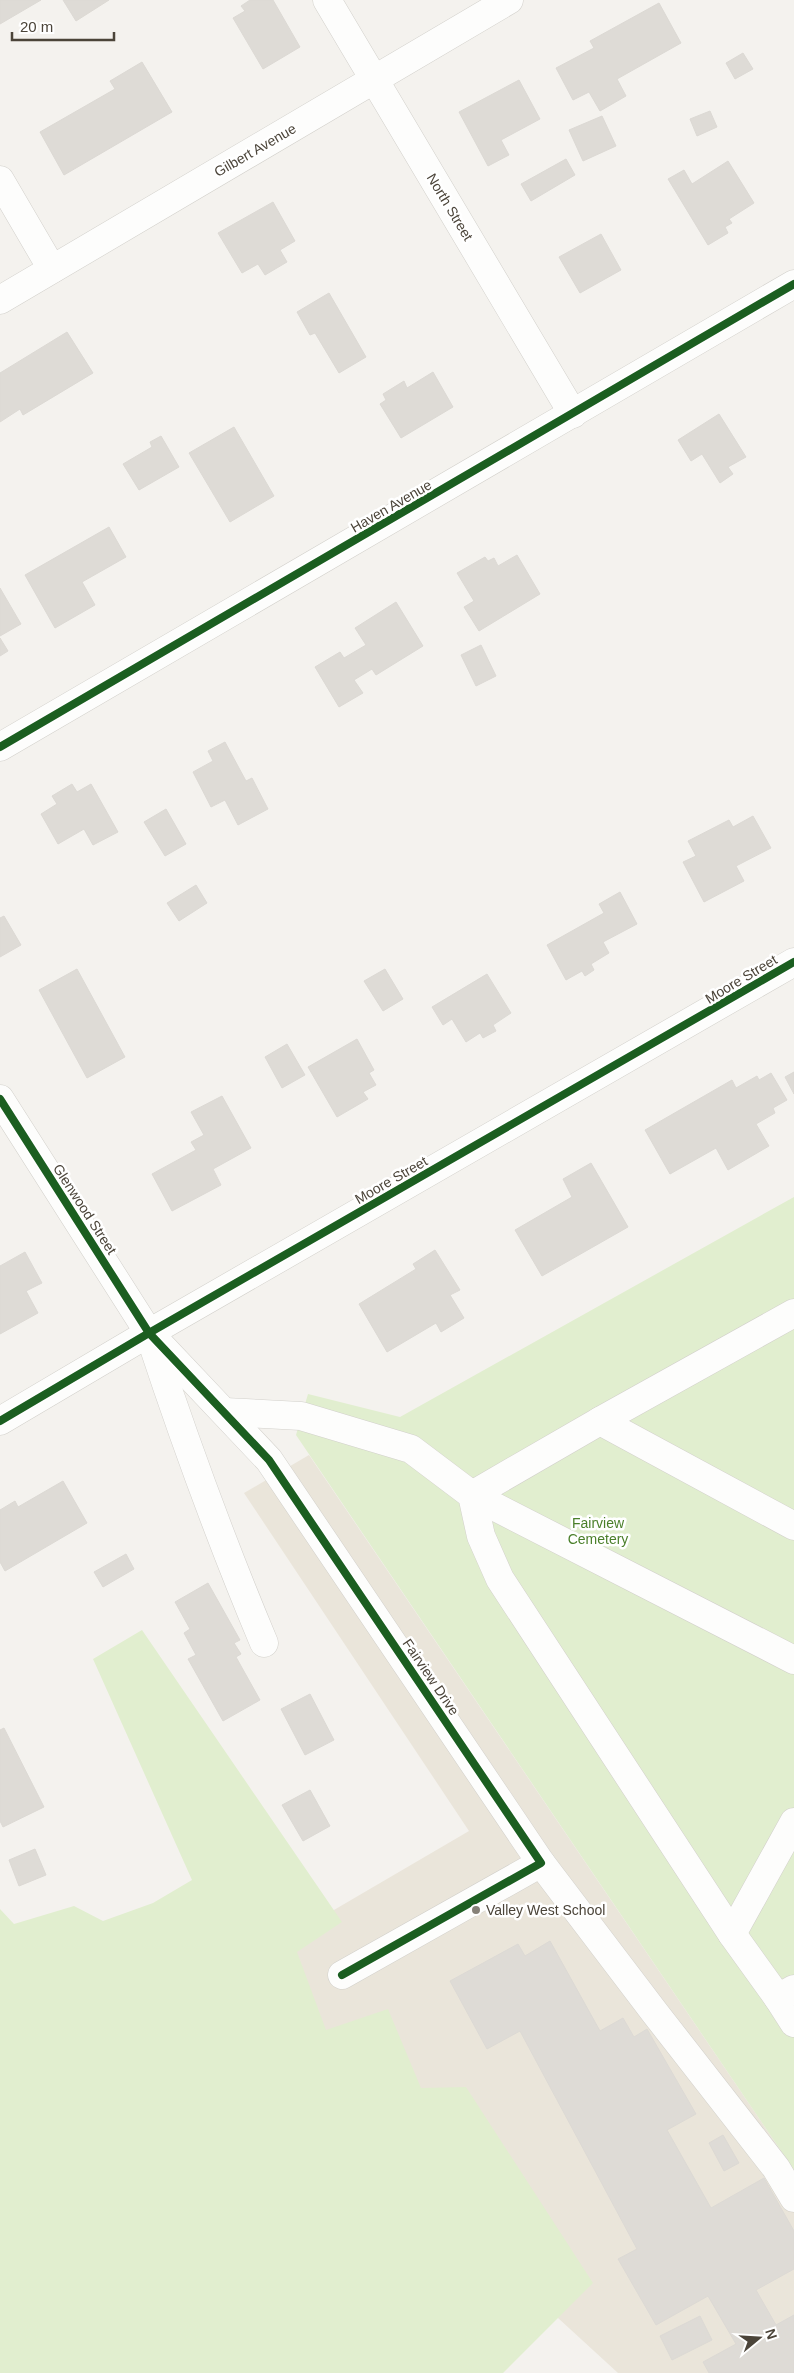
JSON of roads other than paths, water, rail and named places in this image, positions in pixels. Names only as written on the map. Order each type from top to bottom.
[{"type":"street","name":"North Street","points":[[327,0],[573,414]]},
{"type":"street","name":"Gilbert Avenue","points":[[0,300],[509,0]]},
{"type":"street","points":[[0,180],[52,269]]},
{"type":"street","name":"Haven Avenue","points":[[0,747],[794,284]]},
{"type":"street","name":"Moore Street","points":[[0,1421],[149,1333],[794,962]]},
{"type":"street","name":"Glenwood Street","points":[[0,1099],[149,1333]]},
{"type":"street","points":[[472,1495],[794,1313]]},
{"type":"street","points":[[149,1333],[182,1436],[264,1644]]},
{"type":"street","name":"Fairview Drive","points":[[149,1333],[226,1412],[269,1460],[541,1863],[776,2168],[794,2198]]},
{"type":"street","points":[[226,1412],[301,1416],[411,1450],[472,1495],[794,1660]]},
{"type":"street","points":[[600,1421],[794,1526]]},
{"type":"street","points":[[472,1495],[481,1536],[500,1579],[732,1934],[786,1993],[794,2023]]},
{"type":"street","points":[[732,1934],[794,1822]]},
{"type":"street","points":[[342,1975],[541,1863]]},
{"type":"place","name":"Valley West School","points":[[476,1910]]},
{"type":"park label","name":"Fairview Cemetery","points":[[598,1532]]}]
